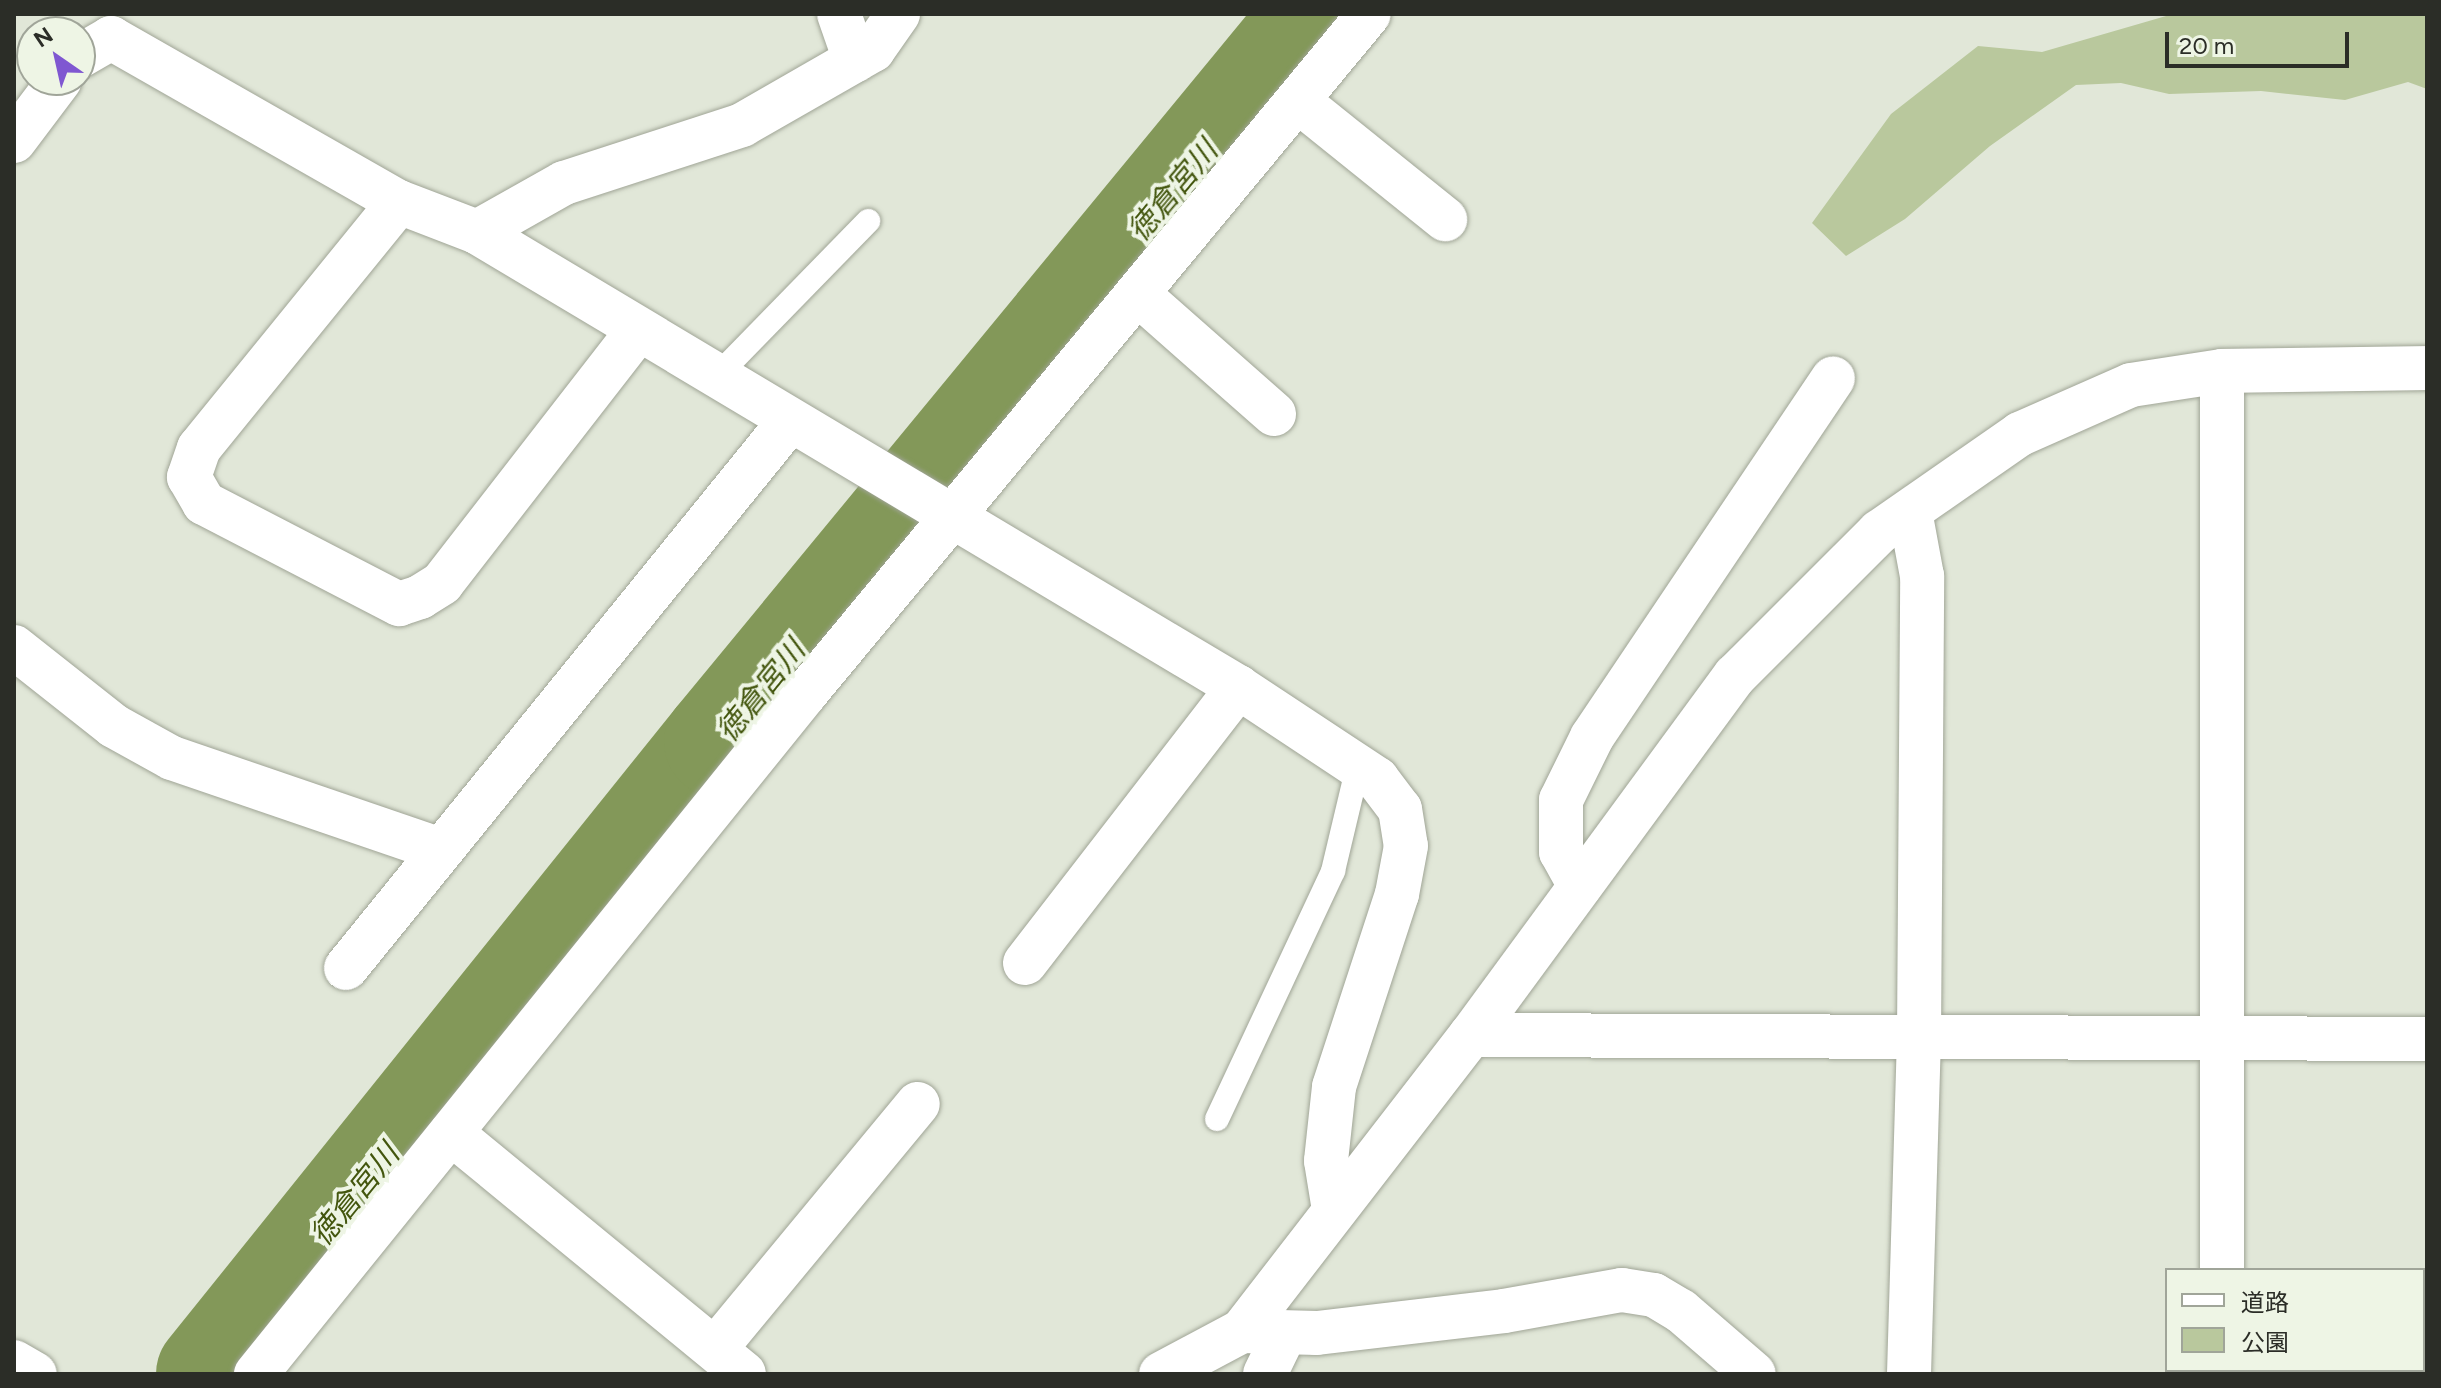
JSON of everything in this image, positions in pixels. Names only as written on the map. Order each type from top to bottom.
[{"type":"street","points":[[839,14],[855,60]]},
{"type":"street","points":[[477,232],[564,183],[742,125],[873,50],[898,14]]},
{"type":"street","points":[[256,1374],[805,694],[955,519],[1369,14]]},
{"type":"street","points":[[96,47],[111,38],[399,202],[477,232],[789,422],[1238,687],[1377,779],[1400,809],[1406,846],[1397,894],[1334,1087],[1326,1161],[1334,1210]]},
{"type":"street","points":[[14,141],[48,96]]},
{"type":"street","points":[[1298,101],[1445,219]]},
{"type":"street","points":[[399,202],[199,448],[189,477],[204,503],[399,604],[420,597],[442,583],[638,330]]},
{"type":"street","points":[[1139,295],[1274,414]]},
{"type":"street","points":[[1161,1374],[1242,1331],[1471,1035],[1735,676],[1879,532],[2020,434],[2131,385],[2222,371],[2427,368]]},
{"type":"street","points":[[2222,371],[2226,1038],[2222,1268]]},
{"type":"street","points":[[1580,886],[1561,852],[1561,800],[1585,750],[1833,379]]},
{"type":"street","points":[[346,968],[789,422]]},
{"type":"street","points":[[1909,1374],[1919,1037],[1922,576],[1910,511]]},
{"type":"street","points":[[14,647],[114,726],[172,758],[441,850]]},
{"type":"street","points":[[1025,963],[1238,687]]},
{"type":"street","points":[[1471,1035],[2427,1039]]},
{"type":"street","points":[[451,1133],[729,1362],[918,1104]]},
{"type":"street","points":[[1242,1331],[1285,1333],[1489,1313],[1622,1290],[1654,1295],[1681,1311],[1754,1374]]},
{"type":"street","points":[[1265,1374],[1285,1333]]},
{"type":"street","points":[[14,1362],[35,1374]]},
{"type":"lane","points":[[716,377],[868,221]]},
{"type":"lane","points":[[1217,1119],[1333,871],[1358,766]]},
{"type":"green space","points":[[2173,14],[2427,14],[2427,89],[2408,82],[2345,100],[2261,91],[2169,94],[2121,83],[2076,85],[1990,146],[1905,219],[1846,256],[1812,223],[1891,114],[1978,46],[2042,52]]},
{"type":"waterway","name":"徳倉宮川","points":[[211,1374],[719,742],[1319,14]]}]
